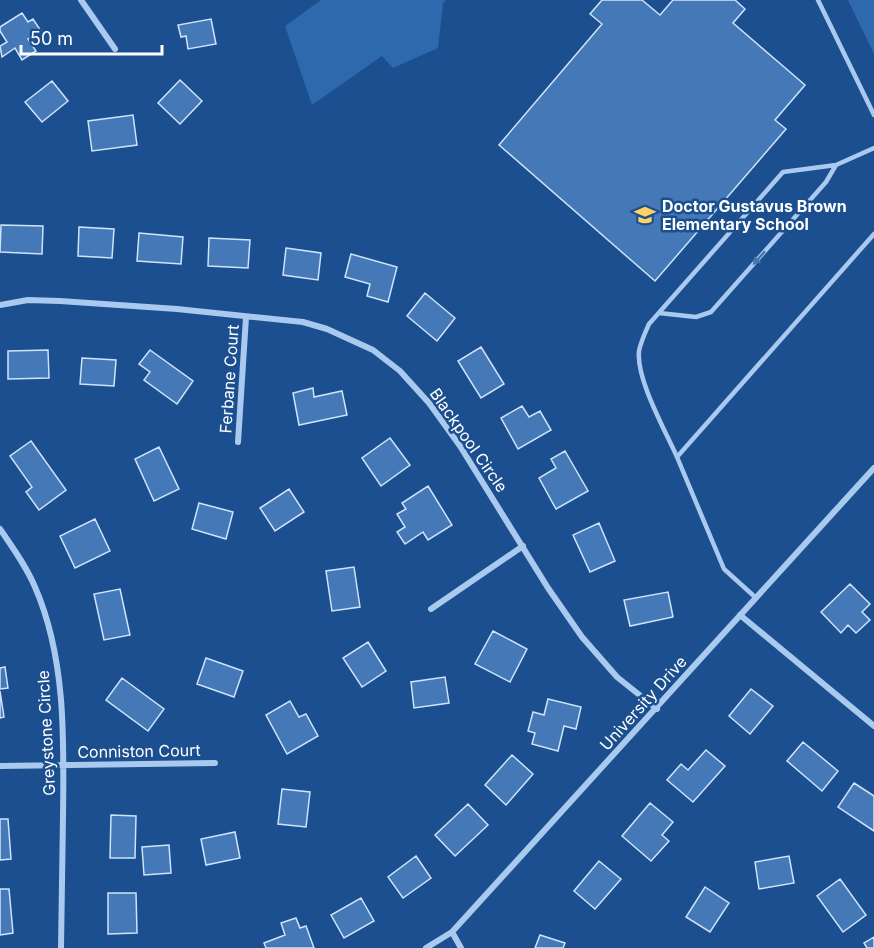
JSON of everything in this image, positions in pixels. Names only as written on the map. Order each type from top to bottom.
[{"type":"street","points":[[81,0],[115,49]]},
{"type":"street","name":"Blackpool Circle","points":[[0,305],[28,300],[60,301],[177,309],[303,322],[327,329],[373,350],[400,371],[429,403],[460,446],[565,615],[594,652],[617,677],[657,709]]},
{"type":"street","name":"Ferbane Court","points":[[238,442],[246,317]]},
{"type":"street","name":"University Drive","points":[[426,948],[452,932],[874,468]]},
{"type":"street","name":"Greystone Circle","points":[[0,529],[26,569],[45,613],[55,657],[64,766],[61,948]]},
{"type":"street","points":[[431,609],[523,546]]},
{"type":"street","points":[[740,615],[874,726]]},
{"type":"street","name":"Conniston Court","points":[[0,766],[215,763]]},
{"type":"street","points":[[452,932],[461,948]]},
{"type":"lane","points":[[818,0],[874,115]]},
{"type":"lane","points":[[755,597],[724,569],[643,380],[639,352],[649,324],[783,172],[836,165],[874,148]]},
{"type":"lane","points":[[659,313],[696,316],[711,312],[826,182],[836,165]]},
{"type":"lane","points":[[676,457],[874,234]]},
{"type":"shaded area","points":[[321,0],[446,0],[443,3],[438,48],[393,68],[382,56],[312,105],[285,26]]},
{"type":"shaded area","points":[[848,0],[874,0],[874,54]]},
{"type":"building","points":[[602,0],[642,0],[660,15],[673,0],[735,0],[745,9],[733,23],[805,85],[775,120],[786,129],[655,281],[499,145],[602,24],[590,14]]},
{"type":"building","points":[[22,13],[28,22],[33,19],[41,31],[28,39],[36,51],[22,60],[15,48],[2,57],[0,46],[7,42],[0,27]]},
{"type":"building","points":[[211,19],[216,44],[188,49],[186,36],[181,37],[178,25]]},
{"type":"building","points":[[180,80],[202,101],[180,124],[158,103]]},
{"type":"building","points":[[52,81],[68,101],[42,122],[25,102]]},
{"type":"building","points":[[133,115],[137,145],[92,151],[88,121]]},
{"type":"building","points":[[1,225],[43,226],[42,254],[0,252]]},
{"type":"building","points":[[79,227],[114,229],[112,258],[78,256]]},
{"type":"building","points":[[139,233],[183,237],[181,264],[137,261]]},
{"type":"building","points":[[209,238],[250,240],[248,268],[208,266]]},
{"type":"building","points":[[286,248],[321,253],[318,280],[283,275]]},
{"type":"building","points":[[351,254],[397,267],[388,302],[367,296],[370,284],[345,277]]},
{"type":"building","points":[[425,293],[455,318],[437,341],[407,316]]},
{"type":"building","points":[[481,347],[504,384],[481,398],[458,361]]},
{"type":"building","points":[[48,350],[49,378],[8,379],[8,351]]},
{"type":"building","points":[[150,350],[193,381],[177,404],[144,380],[150,372],[139,364]]},
{"type":"building","points":[[82,358],[116,360],[114,386],[80,384]]},
{"type":"building","points":[[313,388],[314,397],[342,391],[347,415],[299,425],[293,393]]},
{"type":"building","points":[[522,406],[529,417],[540,411],[551,430],[518,449],[501,418]]},
{"type":"building","points":[[390,438],[410,465],[381,486],[362,458]]},
{"type":"building","points":[[31,441],[66,490],[39,510],[26,492],[32,487],[10,456]]},
{"type":"building","points":[[159,447],[179,489],[154,501],[135,459]]},
{"type":"building","points":[[565,451],[588,491],[556,509],[539,478],[556,468],[551,459]]},
{"type":"building","points":[[428,486],[452,525],[428,540],[423,532],[405,544],[397,532],[405,527],[397,514],[406,509],[402,503]]},
{"type":"building","points":[[289,489],[304,512],[275,531],[260,508]]},
{"type":"building","points":[[199,503],[233,512],[226,539],[192,529]]},
{"type":"building","points":[[95,519],[110,551],[75,568],[60,536]]},
{"type":"building","points":[[599,523],[615,561],[590,572],[573,535]]},
{"type":"building","points":[[354,567],[360,607],[332,611],[326,571]]},
{"type":"building","points":[[850,584],[870,604],[862,612],[870,620],[856,633],[848,625],[841,633],[821,612]]},
{"type":"building","points":[[120,589],[130,635],[104,640],[94,594]]},
{"type":"building","points":[[668,592],[673,617],[630,626],[624,600]]},
{"type":"building","points":[[493,631],[527,649],[510,682],[475,664]]},
{"type":"building","points":[[368,642],[386,671],[362,687],[343,658]]},
{"type":"building","points":[[206,658],[243,671],[234,697],[197,684]]},
{"type":"building","points":[[5,667],[8,688],[0,689],[0,668]]},
{"type":"building","points":[[445,677],[449,703],[414,708],[411,682]]},
{"type":"building","points":[[122,678],[164,709],[148,731],[106,700]]},
{"type":"building","points":[[751,689],[773,706],[750,734],[729,716]]},
{"type":"building","points":[[0,691],[4,717],[0,718]]},
{"type":"building","points":[[548,699],[581,707],[576,729],[564,726],[558,751],[532,744],[535,733],[528,731],[533,712],[544,715]]},
{"type":"building","points":[[290,701],[299,717],[306,714],[318,736],[287,754],[266,715]]},
{"type":"building","points":[[803,742],[838,771],[822,791],[787,761]]},
{"type":"building","points":[[706,750],[725,766],[693,802],[667,780],[681,764],[688,770]]},
{"type":"building","points":[[512,755],[533,774],[506,805],[485,785]]},
{"type":"building","points":[[854,783],[874,796],[874,831],[838,807]]},
{"type":"building","points":[[282,789],[310,792],[306,827],[278,824]]},
{"type":"building","points":[[650,803],[673,822],[662,835],[669,841],[651,861],[622,836]]},
{"type":"building","points":[[468,804],[488,825],[455,856],[435,835]]},
{"type":"building","points":[[111,815],[136,816],[135,858],[110,858]]},
{"type":"building","points":[[0,819],[8,819],[11,859],[0,860]]},
{"type":"building","points":[[235,832],[240,858],[206,865],[201,839]]},
{"type":"building","points":[[169,845],[171,873],[144,875],[142,847]]},
{"type":"building","points":[[416,856],[431,878],[403,898],[388,877]]},
{"type":"building","points":[[789,856],[794,883],[759,889],[755,862]]},
{"type":"building","points":[[599,861],[621,879],[595,909],[574,891]]},
{"type":"building","points":[[840,879],[866,915],[843,932],[817,896]]},
{"type":"building","points":[[705,887],[729,903],[710,932],[686,917]]},
{"type":"building","points":[[0,889],[9,889],[13,933],[0,935]]},
{"type":"building","points":[[108,893],[136,893],[137,933],[108,934]]},
{"type":"building","points":[[361,898],[374,921],[344,938],[331,915]]},
{"type":"building","points":[[296,918],[300,928],[306,926],[314,948],[266,948],[264,943],[285,935],[281,923]]},
{"type":"building","points":[[540,935],[565,943],[563,948],[535,948]]},
{"type":"building","points":[[874,937],[874,948],[867,948],[864,943]]},
{"type":"place","name":"Doctor Gustavus Brown Elementary School","points":[[645,215]]}]
